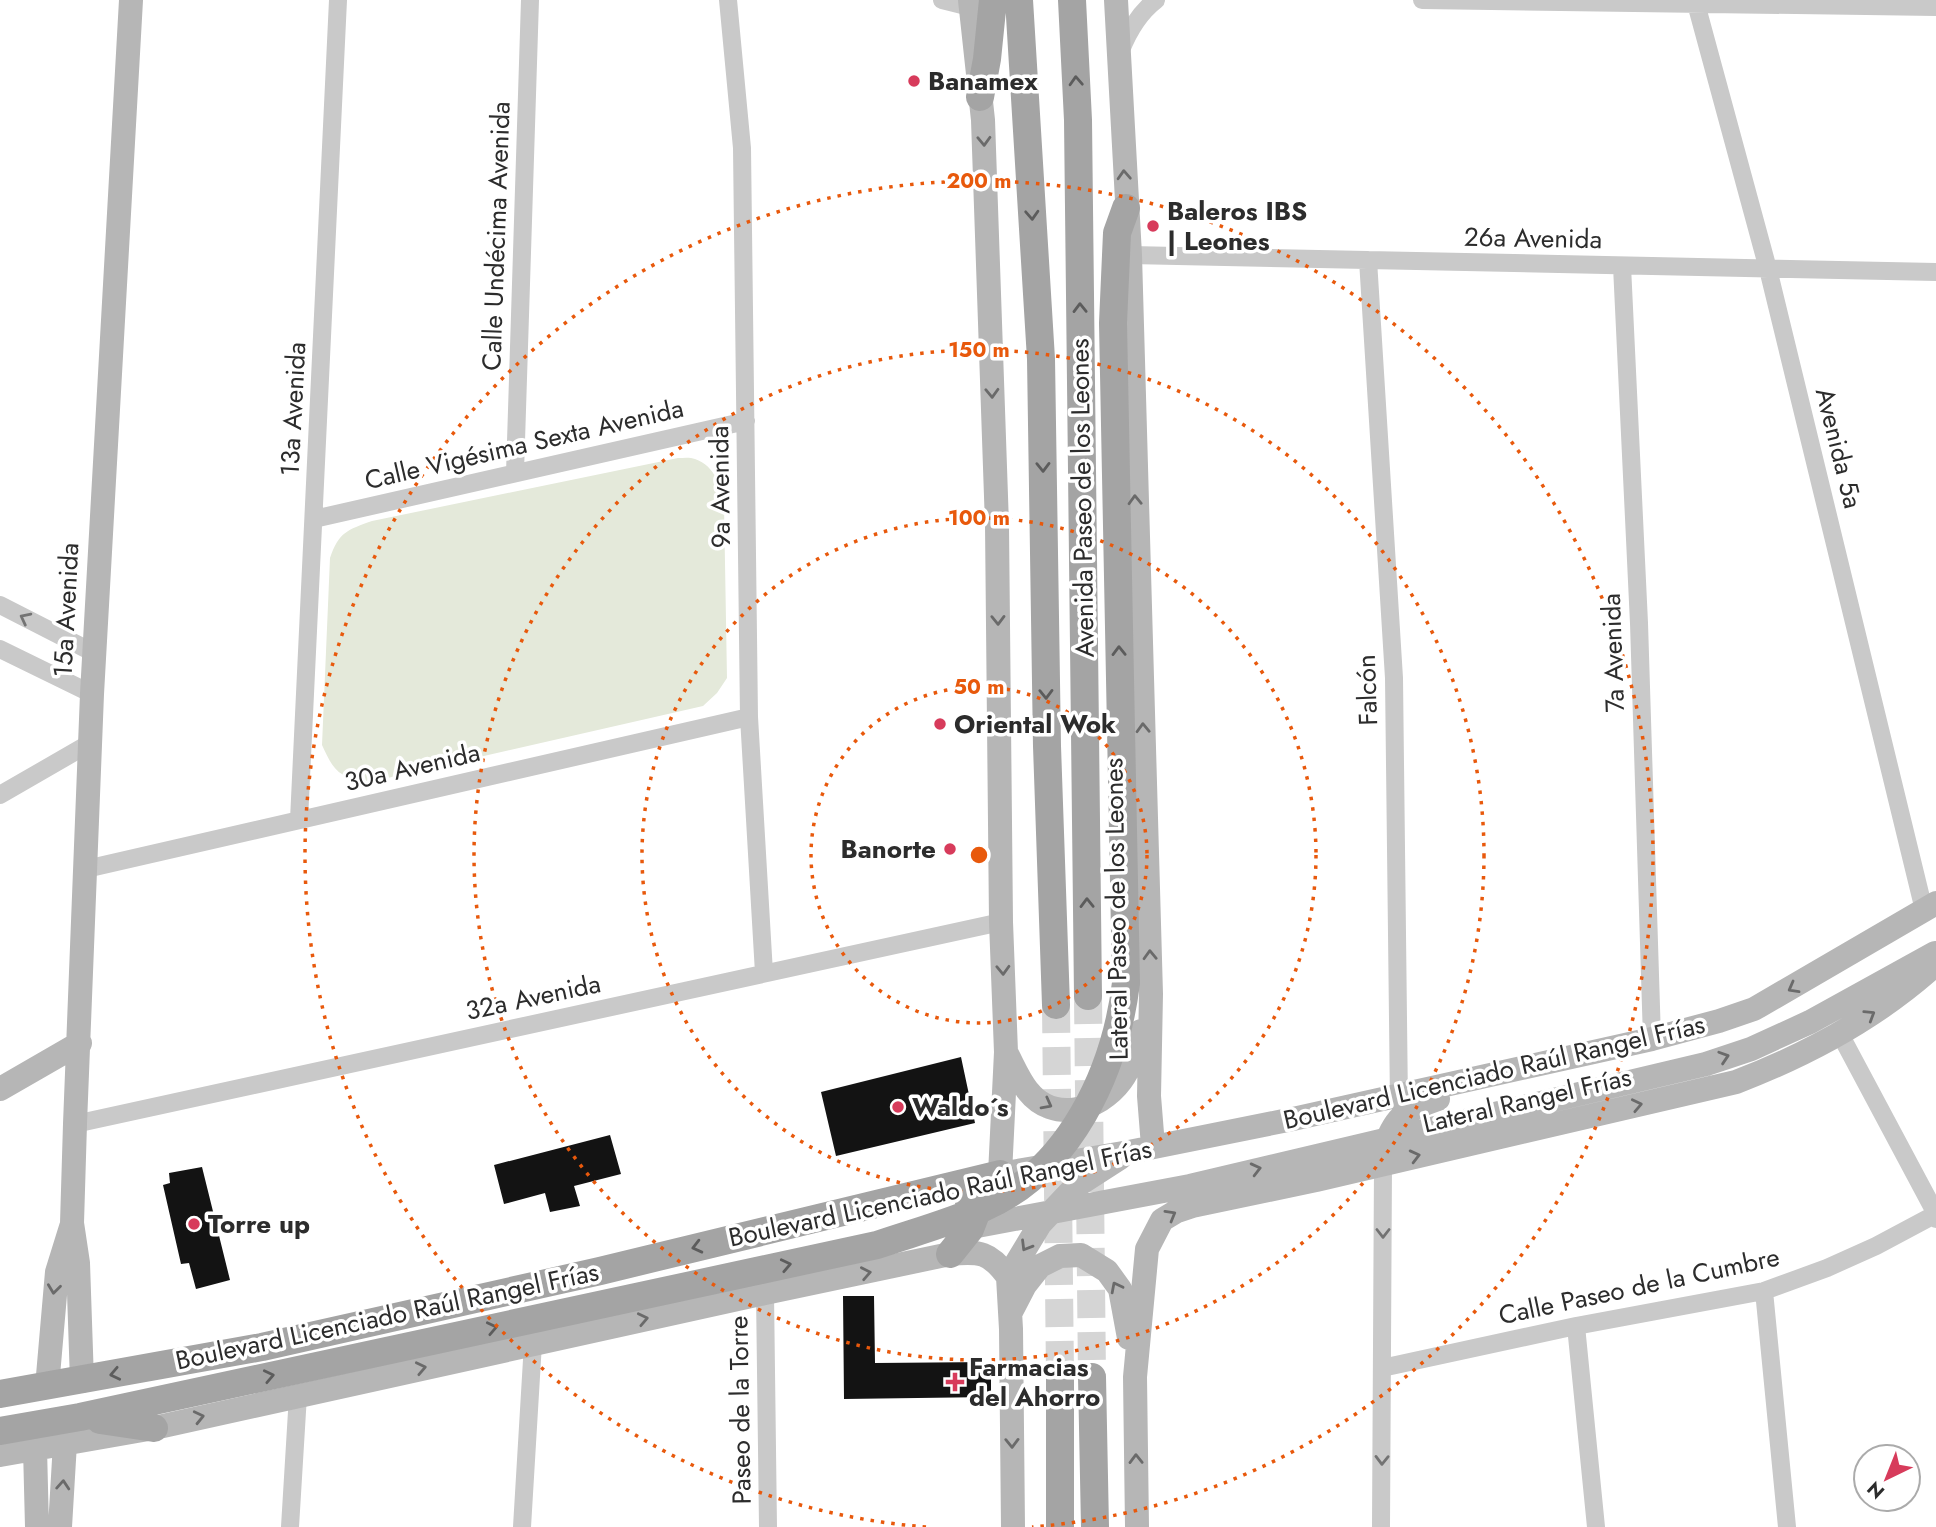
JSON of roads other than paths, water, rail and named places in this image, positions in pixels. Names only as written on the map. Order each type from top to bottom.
[{"type":"main road","name":"Avenida Paseo de los Leones","points":[[1020,0],[1041,359],[1047,746],[1056,1004]]},
{"type":"main road","name":"Avenida Paseo de los Leones","points":[[1072,0],[1078,120],[1088,996]]},
{"type":"main road","points":[[978,2],[985,78],[980,97]]},
{"type":"main road","points":[[877,1245],[984,1208],[1017,1188],[1044,1167],[1072,1134],[1096,1091],[1122,1013],[1125,969],[1113,323],[1117,233],[1126,208]]},
{"type":"main road","name":"Boulevard Licenciado Raúl Rangel Frías","points":[[3,1392],[82,1381],[262,1347],[1000,1174]]},
{"type":"main road","points":[[930,1191],[962,1198],[971,1204],[975,1216],[970,1229],[950,1254]]},
{"type":"main road","name":"Boulevard Licenciado Raúl Rangel Frías","points":[[0,1431],[32,1437],[80,1417],[877,1245]]},
{"type":"main road","points":[[1060,1376],[1060,1527]]},
{"type":"main road","points":[[1093,1377],[1095,1527]]},
{"type":"main road","points":[[80,1417],[154,1428]]},
{"type":"main road","points":[[0,1442],[32,1437]]},
{"type":"street","name":"15a Avenida","points":[[82,1381],[78,1263],[72,1223],[75,1124],[94,653],[131,0]]},
{"type":"street","name":"13a Avenida","points":[[299,820],[338,0]]},
{"type":"street","name":"Calle Undécima Avenida","points":[[515,473],[530,0]]},
{"type":"street","name":"9a Avenida","points":[[728,0],[742,148],[750,717],[764,973]]},
{"type":"street","points":[[942,0],[978,2]]},
{"type":"street","name":"Lateral Paseo de los Leones","points":[[1115,0],[1130,255],[1151,994],[1149,1096],[1153,1146]]},
{"type":"street","points":[[1119,57],[1129,31],[1140,15],[1156,0]]},
{"type":"street","points":[[1422,0],[1929,5]]},
{"type":"street","name":"Avenida 5a","points":[[1695,1],[1768,269],[1930,907]]},
{"type":"street","points":[[980,97],[997,525],[1001,922],[1006,1052],[1000,1174]]},
{"type":"street","name":"26a Avenida","points":[[1130,255],[1936,272]]},
{"type":"street","name":"Falcón","points":[[1368,260],[1394,678],[1399,1106]]},
{"type":"street","name":"7a Avenida","points":[[1622,266],[1639,622],[1652,1039]]},
{"type":"street","name":"Calle Vigésima Sexta Avenida","points":[[314,519],[746,421]]},
{"type":"street","points":[[0,605],[94,653]]},
{"type":"street","points":[[0,649],[92,694]]},
{"type":"street","name":"30a Avenida","points":[[86,869],[750,717]]},
{"type":"street","points":[[0,795],[90,743]]},
{"type":"street","name":"Boulevard Licenciado Raúl Rangel Frías","points":[[1000,1174],[1129,1152],[1293,1119],[1399,1106],[1408,1109],[1521,1069],[1719,1021],[1754,1009],[1930,907]]},
{"type":"street","name":"32a Avenida","points":[[75,1124],[1001,922]]},
{"type":"street","name":"Boulevard Licenciado Raúl Rangel Frías","points":[[877,1245],[1190,1186],[1706,1064],[1751,1049],[1810,1022],[1936,952]]},
{"type":"street","name":"Lateral Rangel Frías","points":[[1135,1377],[1147,1249],[1162,1220],[1177,1211],[1736,1082],[1784,1063],[1840,1034],[1887,1004],[1936,964]]},
{"type":"street","points":[[1006,1052],[1028,1091],[1047,1106],[1068,1112],[1102,1101],[1121,1082],[1134,1059],[1151,994]]},
{"type":"street","points":[[1840,1034],[1936,1214],[1936,1219]]},
{"type":"street","points":[[0,1089],[80,1043]]},
{"type":"street","points":[[1381,1527],[1383,1164],[1385,1145],[1399,1106]]},
{"type":"street","points":[[1293,1119],[1320,1127],[1330,1135],[1333,1145],[1329,1159],[1316,1180]]},
{"type":"street","points":[[1008,1277],[1040,1224],[1075,1187],[1129,1152]]},
{"type":"street","name":"Calle Paseo de la Cumbre","points":[[1382,1368],[1576,1326],[1764,1291],[1827,1268],[1936,1214]]},
{"type":"street","name":"15a Avenida","points":[[47,1387],[57,1272],[72,1223]]},
{"type":"street","points":[[0,1455],[32,1437],[65,1443],[154,1428],[765,1293],[950,1254],[973,1252],[997,1263],[1008,1277],[1011,1312],[1013,1527]]},
{"type":"street","points":[[1011,1312],[1025,1285],[1040,1266],[1060,1256],[1081,1255],[1107,1271],[1119,1289],[1135,1377],[1137,1527]]},
{"type":"street","points":[[1764,1291],[1787,1527]]},
{"type":"street","name":"Paseo de la Torre","points":[[765,1293],[768,1527]]},
{"type":"street","points":[[1576,1326],[1596,1527]]},
{"type":"street","points":[[522,1527],[533,1343]]},
{"type":"street","points":[[290,1527],[298,1395]]},
{"type":"street","points":[[32,1437],[37,1527]]},
{"type":"street","points":[[60,1527],[65,1443]]},
{"type":"tunnel","points":[[1088,996],[1092,1377]]},
{"type":"tunnel","points":[[1056,1005],[1060,1376]]},
{"type":"place","name":"Banamex","points":[[914,81]]},
{"type":"place","name":"Baleros IBS | Leones","points":[[1153,226]]},
{"type":"place","name":"Oriental Wok","points":[[940,724]]},
{"type":"place","name":"Banorte","points":[[950,849]]},
{"type":"place","name":"Waldo´s","points":[[898,1107]]},
{"type":"place","name":"Torre up","points":[[194,1224]]},
{"type":"place","name":"Farmacias del Ahorro","points":[[955,1382]]}]
